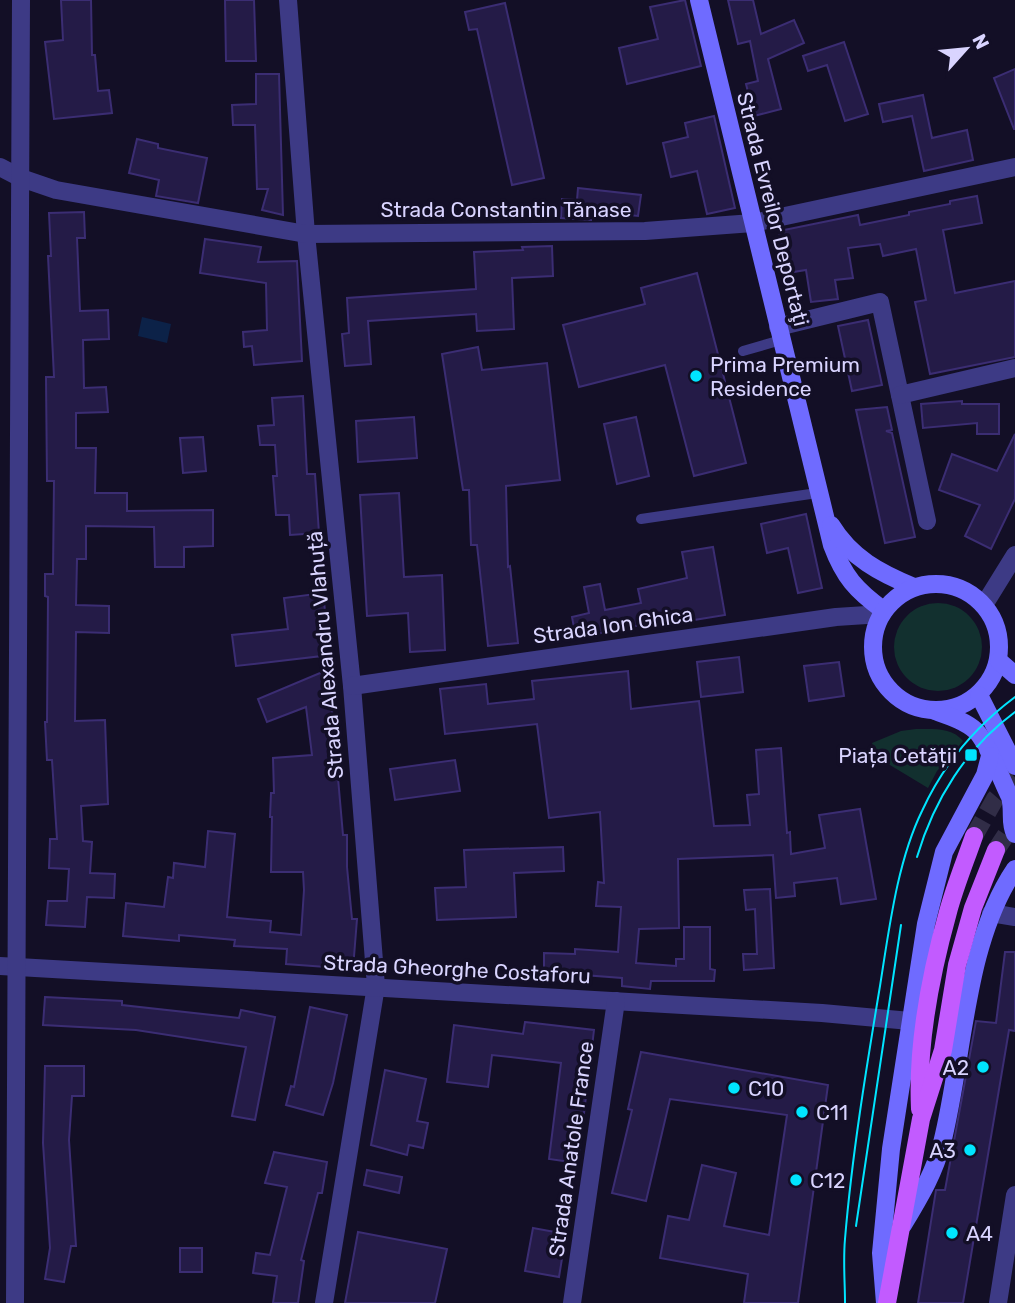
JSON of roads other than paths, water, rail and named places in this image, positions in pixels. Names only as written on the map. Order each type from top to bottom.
[{"type":"main road","name":"Strada Evreilor Deportaţi","points":[[699,0],[832,545],[845,574],[859,592],[882,612]]},
{"type":"main road","name":"Strada Evreilor Deportaţi","points":[[820,502],[850,550],[883,574],[914,587]]},
{"type":"main road","points":[[935,711],[962,704],[979,695],[990,682],[999,661],[998,631],[984,605],[973,595],[957,587],[935,583],[914,587],[891,601],[882,612],[875,628],[874,659],[887,687],[899,698],[916,707],[959,720],[976,732],[1010,797],[1013,807],[1011,821],[1015,834]]},
{"type":"main road","points":[[999,661],[1015,675]]},
{"type":"main road","points":[[979,695],[1015,766]]},
{"type":"main road","points":[[886,1303],[882,1270],[882,1233],[891,1149],[926,924],[937,873],[955,828],[985,775],[989,756]]},
{"type":"main road","points":[[921,1119],[922,1051],[939,950],[951,901],[974,836]]},
{"type":"main road","points":[[886,1303],[921,1119],[939,1066],[957,965],[982,883],[996,850]]},
{"type":"main road","points":[[899,1231],[928,1184],[941,1145],[979,955],[995,902],[1015,869]]},
{"type":"street","points":[[15,1303],[9,966],[21,178],[21,0]]},
{"type":"street","name":"Strada Alexandru Vlahuță","points":[[288,0],[306,234],[352,685],[376,986],[324,1303]]},
{"type":"street","name":"Strada Constantin Tănase","points":[[0,167],[21,178],[56,190],[306,234],[645,231],[753,223],[1015,167]]},
{"type":"street","points":[[780,333],[880,302],[927,521]]},
{"type":"street","points":[[900,395],[1015,368]]},
{"type":"street","points":[[984,605],[1015,555]]},
{"type":"street","name":"Strada Ion Ghica","points":[[352,685],[882,612]]},
{"type":"street","points":[[992,913],[1015,917]]},
{"type":"street","name":"Strada Gheorghe Costaforu","points":[[9,966],[822,1013],[910,1021]]},
{"type":"street","name":"Strada Anatole France","points":[[572,1303],[616,1001]]},
{"type":"street","points":[[998,1303],[1015,1195]]},
{"type":"lane","points":[[744,351],[780,333]]},
{"type":"lane","points":[[640,519],[820,502]]},
{"type":"water","points":[[142,317],[171,324],[167,343],[138,336]]},
{"type":"tunnel","points":[[974,836],[995,799],[1015,776]]},
{"type":"tunnel","points":[[996,850],[1015,821]]},
{"type":"tram line","points":[[845,1303],[844,1247],[855,1144],[891,919],[906,852],[930,794],[950,763],[974,734],[1015,697]]},
{"type":"tram line","points":[[917,857],[933,815],[954,777],[981,742],[1015,712]]},
{"type":"tram line","points":[[856,1226],[901,925]]},
{"type":"place","name":"Prima Premium Residence","points":[[696,376]]},
{"type":"place","name":"Piața Cetății","points":[[971,755]]},
{"type":"place","name":"A2","points":[[983,1067]]},
{"type":"place","name":"C10","points":[[734,1088]]},
{"type":"place","name":"C11","points":[[802,1112]]},
{"type":"place","name":"A3","points":[[970,1150]]},
{"type":"place","name":"C12","points":[[796,1180]]},
{"type":"place","name":"A4","points":[[952,1233]]}]
